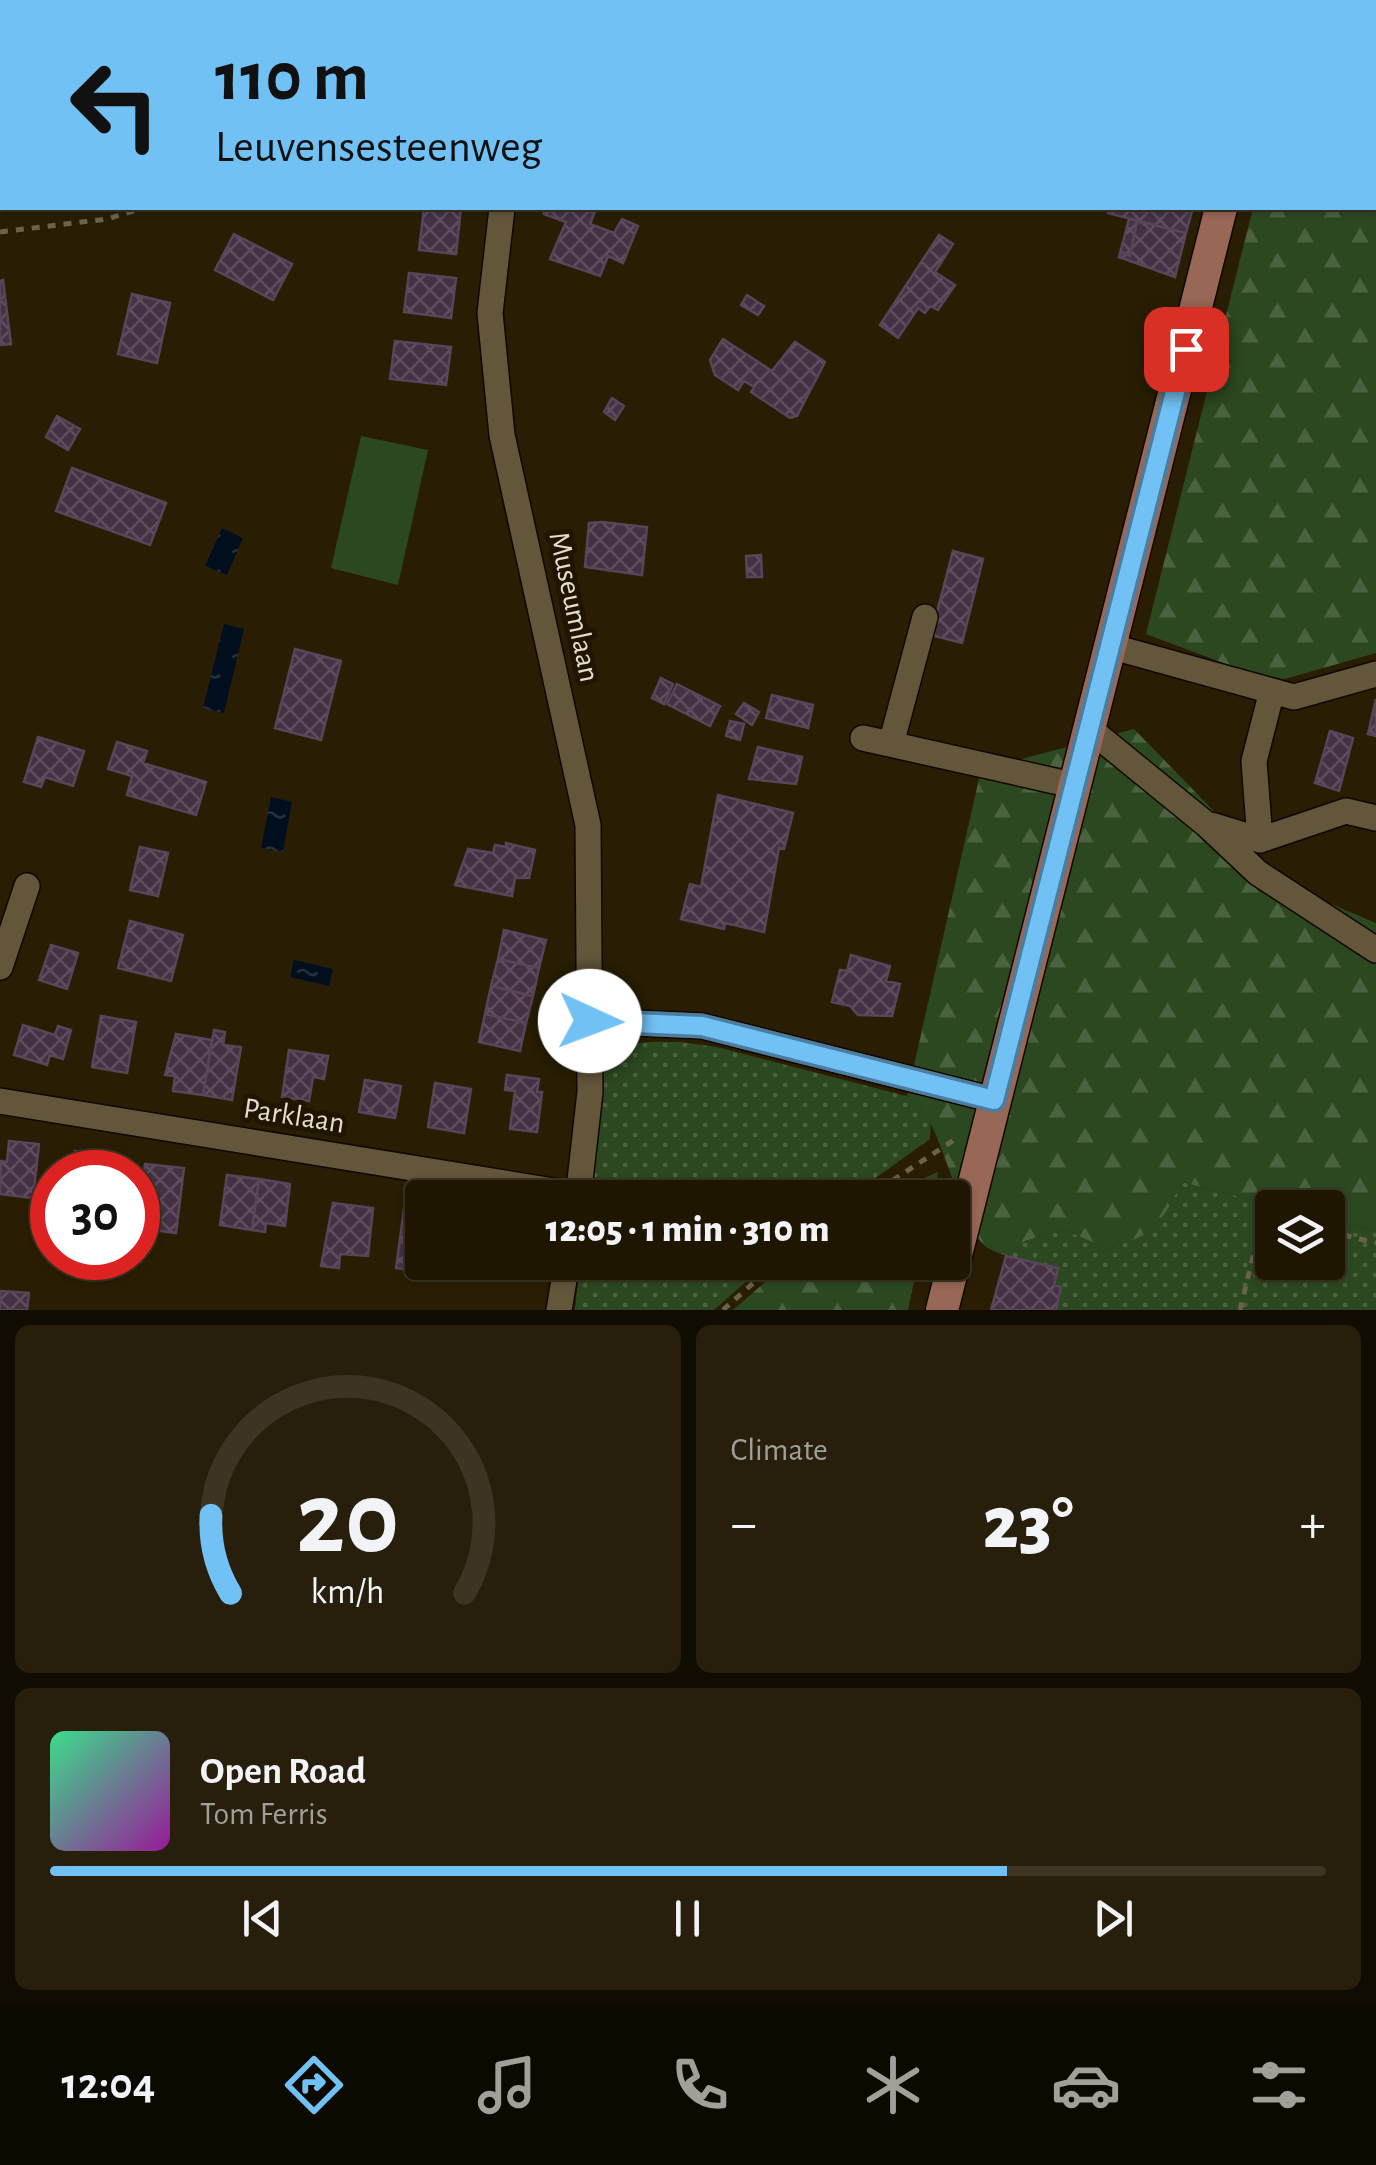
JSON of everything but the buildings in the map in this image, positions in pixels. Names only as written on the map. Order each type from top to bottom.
[{"type":"main road","points":[[942,1310],[1078,786],[1221,210]]},
{"type":"street","name":"Museumlaan","points":[[502,210],[490,313],[502,435],[588,825],[590,1092],[580,1180]]},
{"type":"street","points":[[891,744],[925,617]]},
{"type":"street","points":[[1113,647],[1294,696],[1376,674]]},
{"type":"street","points":[[1260,840],[1254,761],[1272,690]]},
{"type":"street","points":[[1092,730],[1206,824],[1258,873],[1376,950]]},
{"type":"street","points":[[863,738],[1078,786]]},
{"type":"street","points":[[1206,824],[1260,840],[1346,811],[1376,818]]},
{"type":"street","points":[[0,966],[27,886]]},
{"type":"street","points":[[590,1021],[702,1026],[992,1109]]},
{"type":"street","name":"Parklaan","points":[[0,1101],[481,1180]]},
{"type":"street","points":[[560,1310],[564,1280]]},
{"type":"path","points":[[0,232],[107,219],[136,210]]},
{"type":"path","points":[[891,1180],[992,1109]]},
{"type":"path","points":[[1345,1235],[1376,1243]]},
{"type":"path","points":[[1240,1310],[1255,1249]]},
{"type":"path","points":[[724,1310],[757,1280]]},
{"type":"green space","points":[[1252,210],[1376,210],[1376,653],[1274,682],[1146,634]]},
{"type":"green space","points":[[361,436],[428,450],[398,585],[331,568]]},
{"type":"green space","points":[[1134,729],[1286,885],[1376,923],[1376,1231],[1345,1223],[1345,1190],[1255,1190],[1255,1201],[1182,1182],[1149,1231],[1117,1243],[1110,1250],[1063,1229],[1025,1241],[1006,1256],[987,1247],[970,1222],[970,1180],[953,1180],[929,1120],[919,1104],[907,1096],[981,770]]},
{"type":"green space","points":[[647,1042],[717,1047],[914,1098],[931,1121],[930,1139],[873,1180],[590,1180],[603,1068],[619,1051]]},
{"type":"green space","points":[[938,1172],[936,1180],[920,1180]]},
{"type":"green space","points":[[1182,1182],[1255,1201],[1255,1280],[1345,1280],[1345,1223],[1376,1231],[1376,1310],[1056,1310],[1061,1288],[1054,1285],[1058,1268],[1006,1256],[1025,1241],[1063,1229],[1110,1250],[1117,1243],[1140,1237],[1164,1214]]},
{"type":"green space","points":[[578,1280],[748,1280],[714,1310],[575,1310]]},
{"type":"green space","points":[[767,1280],[914,1280],[908,1310],[733,1310]]},
{"type":"water","points":[[222,528],[243,538],[227,575],[205,566]]},
{"type":"water","points":[[224,624],[244,629],[224,713],[203,708]]},
{"type":"water","points":[[271,797],[292,802],[283,852],[261,848]]},
{"type":"water","points":[[294,960],[333,969],[329,986],[290,977]]},
{"type":"route","points":[[590,1021],[702,1026],[994,1100],[1092,730],[1186,349]]}]
